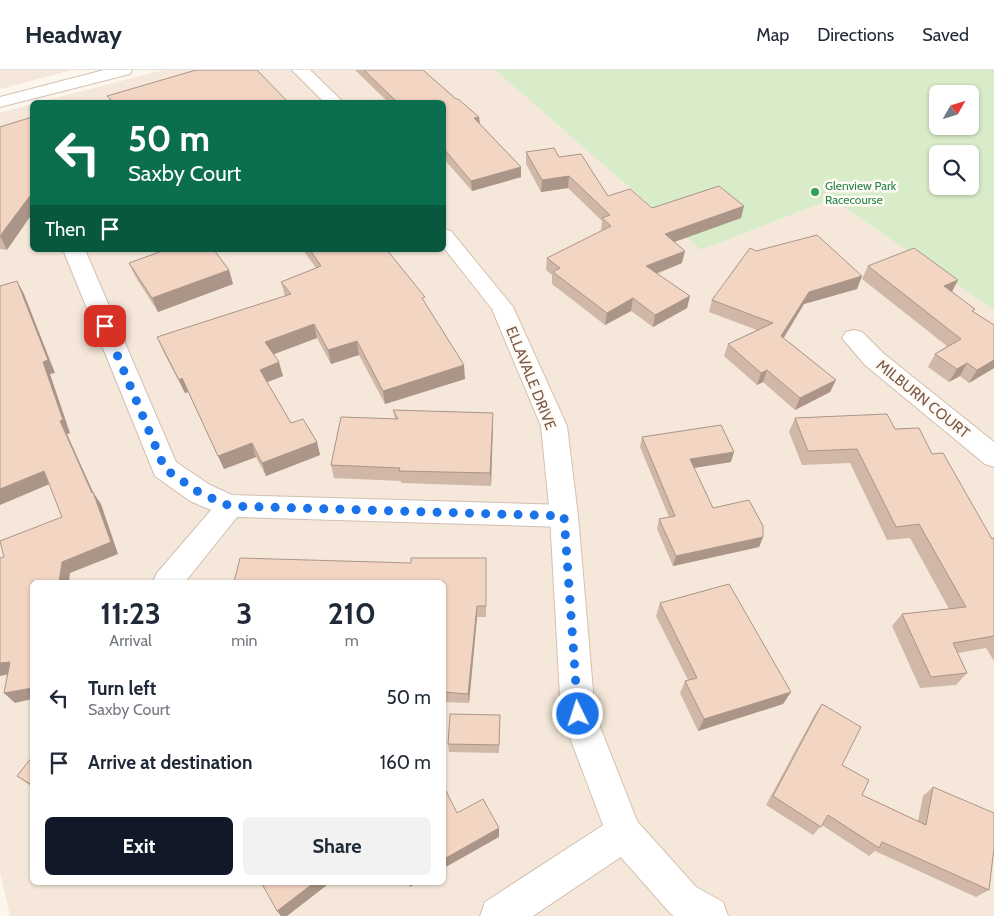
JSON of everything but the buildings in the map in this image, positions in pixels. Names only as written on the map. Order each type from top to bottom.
[{"type":"street","points":[[0,102],[124,70]]},
{"type":"street","points":[[300,70],[332,100]]},
{"type":"street","name":"ELLAVALE DRIVE","points":[[446,237],[502,307],[554,426],[564,516],[578,714],[624,833],[683,900],[709,916]]},
{"type":"street","points":[[75,252],[165,469],[200,493],[230,506],[564,516]]},
{"type":"street","name":"MILBURN COURT","points":[[854,338],[874,359],[994,457]]},
{"type":"street","points":[[170,580],[230,506]]},
{"type":"street","points":[[499,916],[624,833]]},
{"type":"shaded area","points":[[0,70],[72,70],[0,89]]},
{"type":"shaded area","points":[[164,70],[495,70],[701,250],[832,199],[994,310],[994,916],[10,916],[0,872],[0,113],[30,105],[30,252],[446,252],[446,100],[47,100]]},
{"type":"green space","name":"Glenview Park Racecourse","points":[[495,70],[994,70],[994,310],[832,199],[701,250]]},
{"type":"place","name":"Glenview Park Racecourse","points":[[815,192]]},
{"type":"route","points":[[105,326],[165,469],[200,493],[230,506],[564,516],[578,714]]}]
